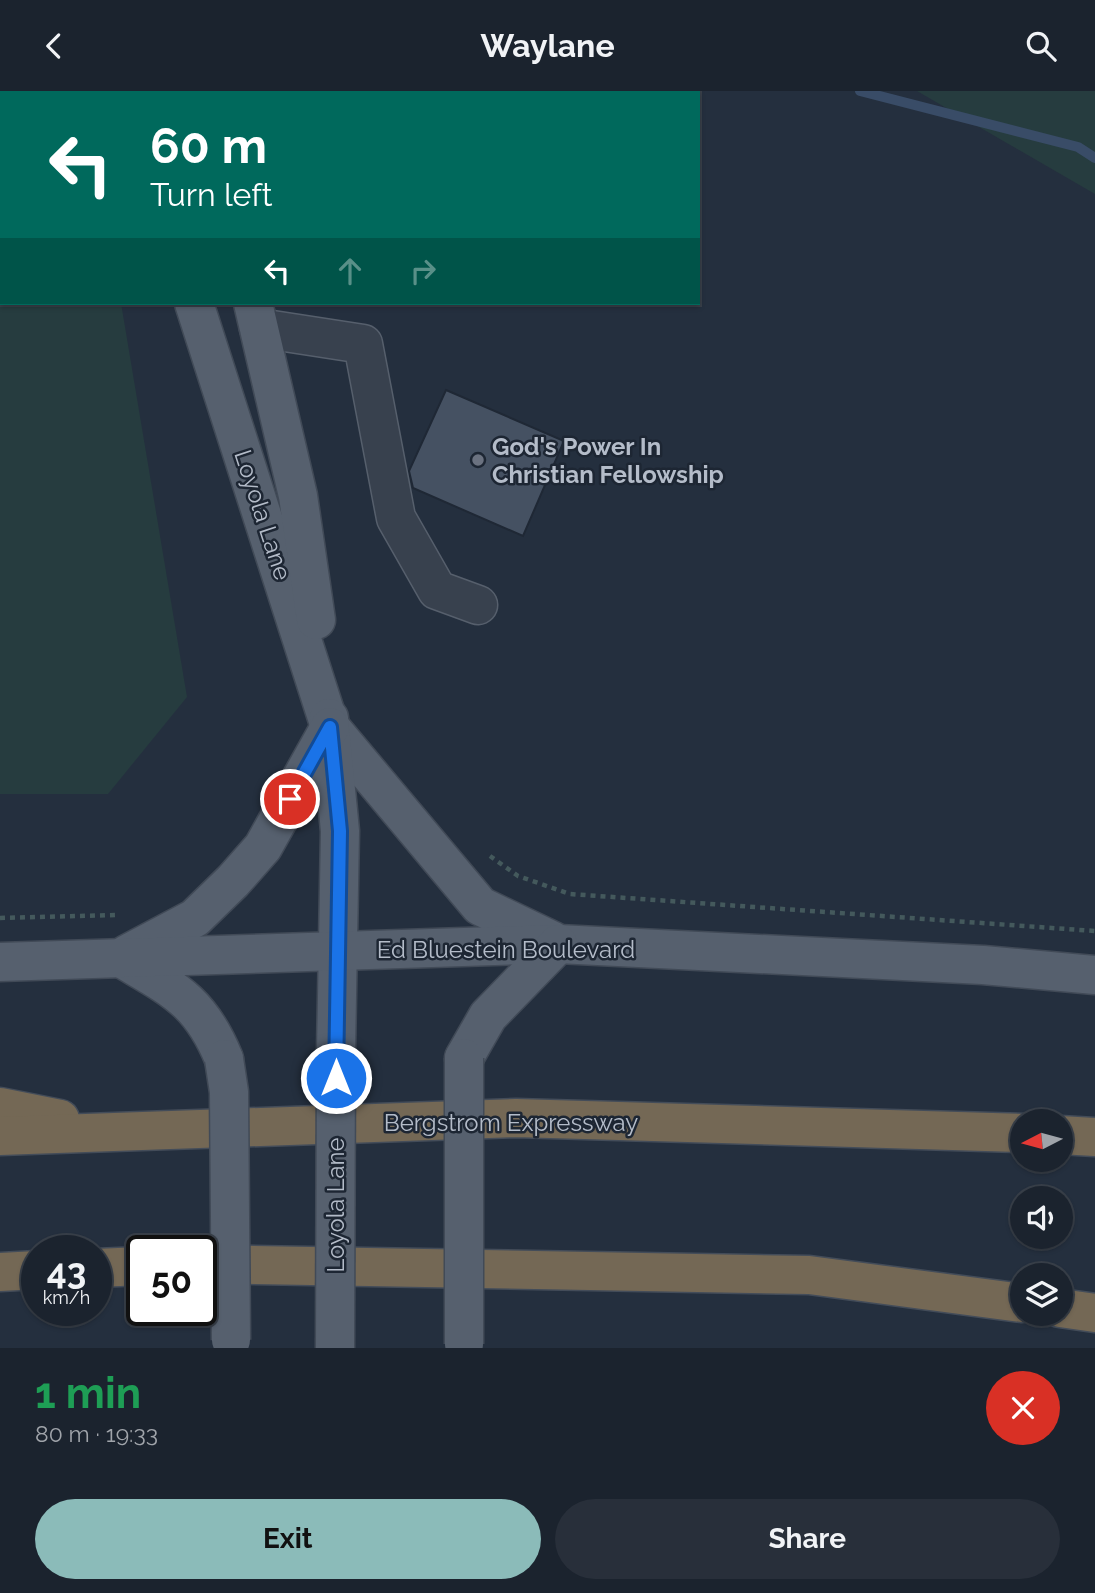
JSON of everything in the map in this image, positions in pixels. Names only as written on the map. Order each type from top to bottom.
[{"type":"highway","points":[[0,1107],[117,1130]]},
{"type":"highway","name":"Bergstrom Expressway","points":[[0,1136],[516,1118],[1010,1133]]},
{"type":"highway","points":[[1073,1136],[1095,1137]]},
{"type":"highway","points":[[217,1264],[809,1275],[1010,1301]]},
{"type":"highway","points":[[0,1272],[21,1271]]},
{"type":"highway","points":[[1073,1310],[1095,1313]]},
{"type":"main road","name":"Loyola Lane","points":[[195,305],[330,727]]},
{"type":"main road","name":"Loyola Lane","points":[[256,315],[298,496],[330,727],[340,831],[335,1348]]},
{"type":"main road","points":[[121,958],[195,918],[233,881],[263,847],[330,727],[480,906],[558,944],[488,1016],[464,1058],[465,1346]]},
{"type":"main road","name":"Ed Bluestein Boulevard","points":[[0,962],[558,944],[983,965],[1095,975]]},
{"type":"main road","points":[[121,958],[178,991],[211,1029],[223,1059],[229,1092],[229,1344]]},
{"type":"lane","points":[[256,315],[363,344],[396,517],[437,590],[478,605]]},
{"type":"path","points":[[487,855],[517,876],[570,894],[1095,931]]},
{"type":"path","points":[[0,918],[118,915],[130,911]]},
{"type":"green space","points":[[917,91],[1095,91],[1095,194]]},
{"type":"green space","points":[[0,305],[121,305],[187,697],[108,794],[0,794]]},
{"type":"building","name":"God's Power In Christian Fellowship","points":[[446,390],[564,441],[523,536],[413,488],[409,471]]},
{"type":"waterway","points":[[860,91],[1078,147],[1095,158]]},
{"type":"place","name":"God's Power In Christian Fellowship","points":[[478,460]]},
{"type":"route","points":[[290,799],[330,727],[340,831],[336,1078]]}]
